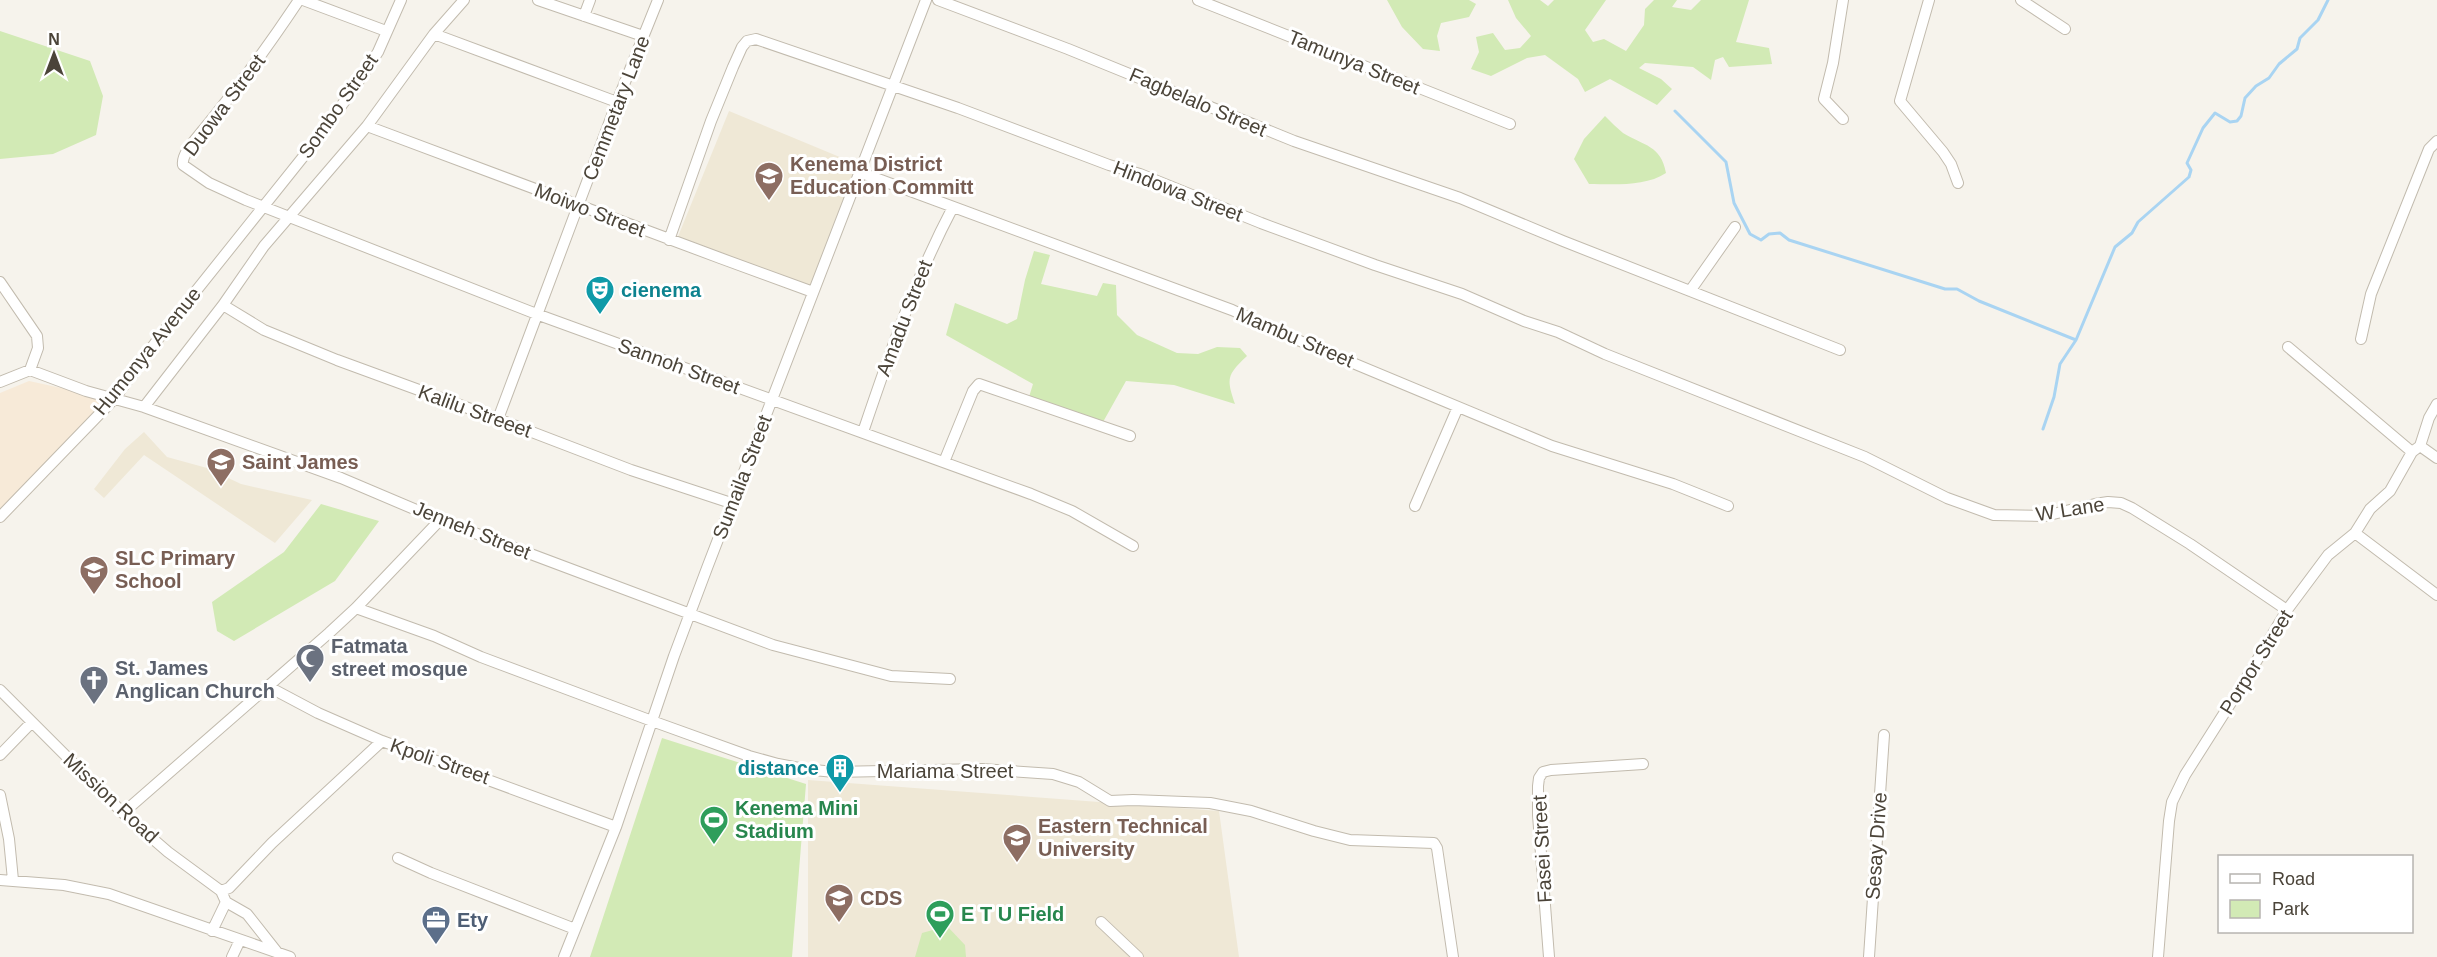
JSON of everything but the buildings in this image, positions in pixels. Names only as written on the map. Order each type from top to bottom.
[{"type":"street","points":[[301,0],[387,31]]},
{"type":"street","name":"Duowa Street","points":[[264,206],[225,191],[182,163],[189,148],[249,74],[301,0]]},
{"type":"street","name":"Sombo Street","points":[[264,206],[350,94],[378,52],[401,0]]},
{"type":"street","points":[[144,407],[264,246],[367,126],[434,34],[464,0]]},
{"type":"street","points":[[538,0],[643,36]]},
{"type":"street","points":[[584,16],[590,0]]},
{"type":"street","name":"Cemmetary Lane","points":[[498,419],[539,315],[617,102],[658,0]]},
{"type":"street","name":"Sumaila Street","points":[[564,957],[616,827],[690,613],[734,504],[926,0]]},
{"type":"street","name":"Fagbelalo Street","points":[[938,0],[1068,49],[1294,141],[1460,198],[1840,350]]},
{"type":"street","name":"Tamunya Street","points":[[1200,0],[1510,124]]},
{"type":"street","points":[[1843,0],[1833,63],[1824,96],[1824,102],[1843,119]]},
{"type":"street","points":[[1929,0],[1900,101],[1943,152],[1951,164],[1958,183]]},
{"type":"street","points":[[2022,0],[2065,29]]},
{"type":"street","points":[[434,34],[617,102]]},
{"type":"street","name":"Hindowa Street","points":[[669,240],[711,121],[742,46],[747,41],[756,39],[958,108],[1109,165],[1140,174],[1375,265],[1462,294],[1524,321],[1558,332],[1605,354],[1865,457],[1901,476]]},
{"type":"street","name":"Moiwo Street","points":[[367,126],[540,190],[578,207],[813,292]]},
{"type":"street","points":[[2361,339],[2371,294],[2429,149],[2437,141]]},
{"type":"street","name":"Mambu Street","points":[[859,172],[1232,310],[1552,446],[1673,484],[1728,506]]},
{"type":"street","name":"Sannoh Street","points":[[264,206],[539,315],[944,462],[1072,511],[1133,546]]},
{"type":"street","name":"Humonya Avenue","points":[[0,517],[114,399],[164,331],[264,206]]},
{"type":"street","name":"Amadu Street","points":[[862,432],[910,297],[930,250],[953,207]]},
{"type":"street","points":[[1690,291],[1735,226]]},
{"type":"street","points":[[0,282],[37,336],[38,348],[30,370],[0,382]]},
{"type":"street","name":"Kalilu Streeet","points":[[223,304],[264,330],[300,345],[631,470],[734,504]]},
{"type":"street","points":[[2288,347],[2416,449],[2437,458]]},
{"type":"street","name":"Jenneh Street","points":[[30,370],[144,407],[341,478],[440,520],[773,645],[891,676],[950,679]]},
{"type":"street","points":[[944,462],[973,391],[979,384],[1130,436]]},
{"type":"street","name":"Porpor Street","points":[[2158,957],[2169,821],[2172,802],[2185,775],[2287,610],[2328,555],[2355,533],[2370,509],[2390,491],[2416,449],[2437,404]]},
{"type":"street","points":[[1415,506],[1458,407]]},
{"type":"street","name":"W Lane","points":[[1901,476],[1947,498],[1994,515],[2045,516],[2095,504],[2121,503],[2190,544],[2287,610]]},
{"type":"street","points":[[123,813],[269,687],[356,608],[440,520]]},
{"type":"street","points":[[2355,533],[2437,595]]},
{"type":"street","name":"Mariama Street","points":[[356,608],[749,756],[804,769],[834,772],[982,769],[1053,774],[1079,782],[1110,801],[1210,803],[1251,811],[1350,840],[1434,843],[1437,848],[1453,957]]},
{"type":"street","name":"Kpoli Street","points":[[269,687],[318,713],[382,741],[616,827]]},
{"type":"street","name":"Mission Road","points":[[0,690],[123,813],[223,897],[247,914],[278,952]]},
{"type":"street","points":[[0,755],[32,722]]},
{"type":"street","name":"Sesay Drive","points":[[1869,957],[1884,735]]},
{"type":"street","points":[[212,931],[223,897],[229,888],[272,843],[382,741]]},
{"type":"street","name":"Fasei Street","points":[[1549,957],[1538,816],[1539,778],[1543,771],[1643,764]]},
{"type":"street","points":[[0,795],[9,839],[13,880]]},
{"type":"street","points":[[398,858],[575,929]]},
{"type":"street","points":[[0,880],[64,885],[109,894],[290,957]]},
{"type":"street","points":[[1101,922],[1138,957]]},
{"type":"street","points":[[232,957],[240,940]]},
{"type":"shaded area","name":"Kenema District Education Committ","points":[[729,111],[859,165],[812,289],[677,239]]},
{"type":"shaded area","points":[[29,381],[112,399],[0,510],[0,393]]},
{"type":"shaded area","name":"Saint James","points":[[144,432],[167,457],[207,468],[241,484],[312,500],[275,543],[144,455],[104,498],[94,489],[125,449]]},
{"type":"shaded area","name":"Eastern Technical University","points":[[808,780],[1219,811],[1239,957],[808,957]]},
{"type":"green space","points":[[1387,0],[1469,0],[1476,4],[1469,17],[1441,23],[1437,36],[1440,51],[1423,49],[1402,27]]},
{"type":"green space","points":[[1508,0],[1540,0],[1548,6],[1554,0],[1606,0],[1585,30],[1593,42],[1604,39],[1626,51],[1644,25],[1645,9],[1654,0],[1677,0],[1672,7],[1691,10],[1701,0],[1749,0],[1736,42],[1769,48],[1772,64],[1729,67],[1723,57],[1715,60],[1711,80],[1693,67],[1645,63],[1639,68],[1661,79],[1672,89],[1657,105],[1610,79],[1585,92],[1578,79],[1545,55],[1527,58],[1491,76],[1471,69],[1479,52],[1476,37],[1493,33],[1505,50],[1520,48],[1531,36],[1516,18]]},
{"type":"green space","points":[[0,31],[90,61],[103,96],[96,135],[53,154],[0,159]]},
{"type":"green space","points":[[1605,116],[1623,133],[1656,151],[1664,164],[1666,173],[1639,183],[1589,184],[1574,159],[1584,139]]},
{"type":"green space","points":[[1034,251],[1050,255],[1041,284],[1097,296],[1103,283],[1116,285],[1117,315],[1137,335],[1177,353],[1198,354],[1217,347],[1240,348],[1247,356],[1230,377],[1230,388],[1235,404],[1174,385],[1126,381],[1103,422],[1029,397],[1033,384],[946,335],[955,303],[1007,324],[1017,319]]},
{"type":"green space","points":[[321,504],[379,521],[335,581],[234,641],[217,631],[212,602],[284,552]]},
{"type":"green space","name":"Kenema Mini Stadium","points":[[662,738],[806,784],[792,957],[590,957]]},
{"type":"green space","name":"E T U Field","points":[[947,926],[965,945],[966,957],[915,957],[922,933]]},
{"type":"waterway","points":[[2043,429],[2054,397],[2060,364],[2076,340],[2115,247],[2132,233],[2138,222],[2189,177],[2191,170],[2187,163],[2203,128],[2215,113],[2230,122],[2237,121],[2241,116],[2245,98],[2256,86],[2269,78],[2279,64],[2297,49],[2300,38],[2318,20],[2328,0]]},
{"type":"waterway","points":[[1675,111],[1726,162],[1734,203],[1750,234],[1761,240],[1769,234],[1780,233],[1789,240],[1945,289],[1957,289],[1979,301],[2076,340]]},
{"type":"place","name":"Kenema District Education Committ","points":[[769,202]]},
{"type":"place","name":"cienema","points":[[600,316]]},
{"type":"place","name":"Saint James","points":[[221,488]]},
{"type":"place","name":"SLC Primary School","points":[[94,596]]},
{"type":"place","name":"Fatmata street mosque","points":[[310,684]]},
{"type":"place","name":"St. James Anglican Church","points":[[94,706]]},
{"type":"place","name":"distance","points":[[840,794]]},
{"type":"place","name":"Kenema Mini Stadium","points":[[714,846]]},
{"type":"place","name":"Eastern Technical University","points":[[1017,864]]},
{"type":"place","name":"CDS","points":[[839,924]]},
{"type":"place","name":"E T U Field","points":[[940,940]]},
{"type":"place","name":"Ety","points":[[436,946]]}]
